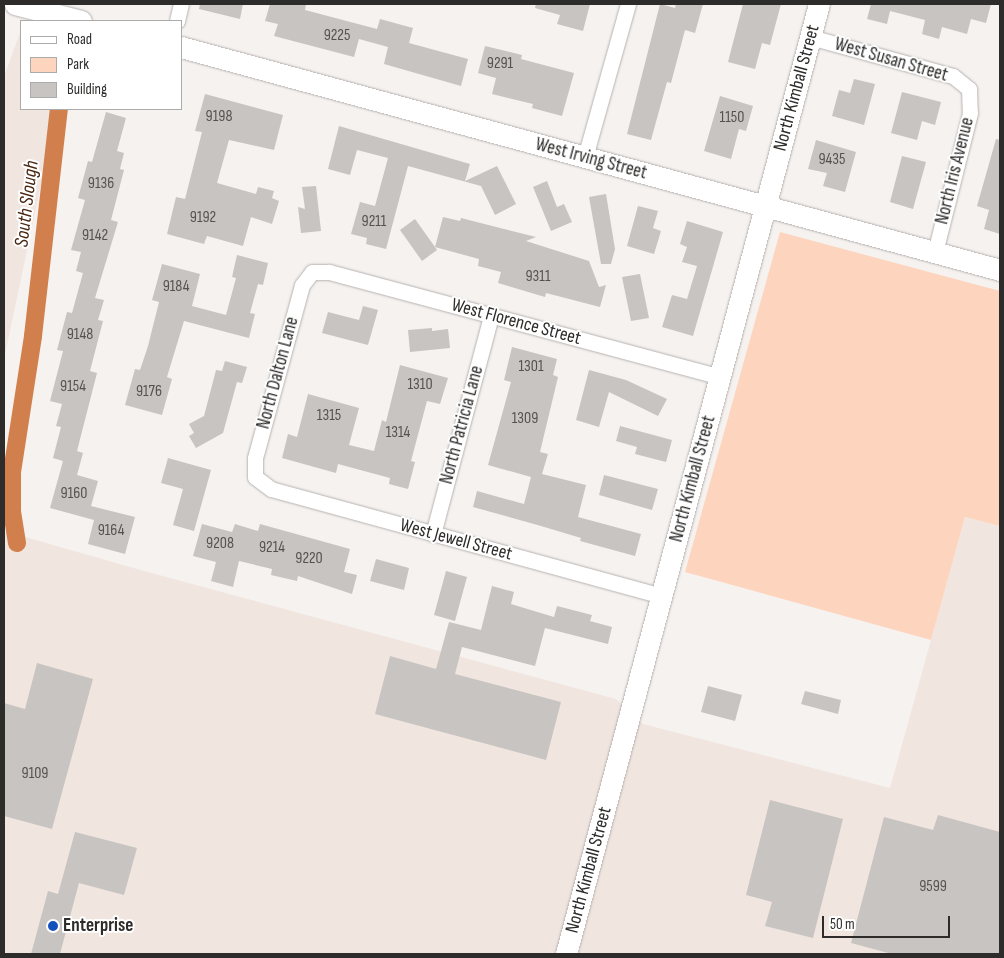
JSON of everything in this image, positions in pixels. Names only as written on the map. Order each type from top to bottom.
[{"type":"street","points":[[15,4],[77,20]]},
{"type":"street","points":[[177,20],[181,4]]},
{"type":"street","points":[[585,157],[628,4]]},
{"type":"street","name":"North Kimball Street","points":[[566,954],[819,4]]},
{"type":"street","name":"West Susan Street","points":[[810,37],[953,76],[969,89]]},
{"type":"street","name":"West Irving Street","points":[[182,48],[1000,270]]},
{"type":"street","name":"North Iris Avenue","points":[[935,252],[970,113],[969,89]]},
{"type":"street","name":"West Florence Street","points":[[312,272],[329,272],[720,376]]},
{"type":"street","name":"North Dalton Lane","points":[[255,477],[255,458],[302,285],[312,272]]},
{"type":"street","name":"North Patricia Lane","points":[[433,534],[491,316]]},
{"type":"street","name":"West Jewell Street","points":[[255,477],[271,489],[662,596]]},
{"type":"shaded area","points":[[20,33],[20,110],[57,110],[4,359],[4,77]]},
{"type":"shaded area","points":[[965,517],[1000,526],[1000,954],[4,954],[4,531],[616,699],[643,724],[890,788]]},
{"type":"green space","points":[[780,232],[1000,291],[1000,526],[965,517],[931,640],[685,572]]},
{"type":"building","points":[[200,4],[243,4],[240,19],[199,9]]},
{"type":"building","points":[[270,4],[306,4],[305,10],[377,29],[380,19],[413,28],[409,43],[468,59],[461,86],[384,64],[388,47],[359,39],[354,57],[274,36],[278,24],[265,21]]},
{"type":"building","points":[[536,4],[590,4],[583,31],[557,24],[560,15],[535,8]]},
{"type":"building","points":[[660,4],[675,8],[676,4],[703,4],[695,33],[685,30],[671,83],[667,82],[651,140],[627,134]]},
{"type":"building","points":[[743,4],[781,4],[770,45],[762,43],[755,69],[728,62]]},
{"type":"building","points":[[871,4],[991,4],[986,23],[971,19],[967,34],[942,27],[939,39],[922,34],[925,20],[890,11],[887,24],[867,19]]},
{"type":"building","points":[[485,46],[522,55],[521,59],[574,73],[562,116],[532,108],[533,104],[492,94],[496,78],[478,73]]},
{"type":"building","points":[[854,79],[875,84],[864,125],[832,116],[839,90],[850,93]]},
{"type":"building","points":[[902,92],[941,102],[935,125],[922,121],[917,140],[891,133]]},
{"type":"building","points":[[205,94],[283,115],[274,150],[229,140],[217,183],[256,194],[258,187],[274,191],[272,198],[279,201],[272,224],[251,217],[243,246],[207,236],[204,244],[167,234],[176,197],[185,199],[202,132],[195,131]]},
{"type":"building","points":[[720,96],[753,106],[746,131],[739,129],[731,159],[704,151]]},
{"type":"building","points":[[106,112],[126,118],[117,151],[124,153],[120,169],[124,170],[111,220],[118,222],[95,298],[104,300],[98,320],[103,321],[90,371],[97,373],[77,451],[83,453],[77,475],[98,481],[91,506],[135,517],[125,554],[88,544],[94,520],[50,508],[63,461],[53,458],[61,427],[56,426],[62,404],[50,401],[63,351],[57,350],[67,312],[72,313],[83,273],[76,271],[81,252],[71,250],[85,200],[78,198],[88,161],[92,162]]},
{"type":"building","points":[[339,126],[470,164],[465,181],[497,166],[516,204],[495,215],[481,186],[408,166],[386,249],[366,244],[367,238],[351,234],[360,202],[375,206],[388,158],[357,150],[350,175],[328,169]]},
{"type":"building","points":[[996,139],[1000,140],[1000,234],[984,229],[989,210],[977,206]]},
{"type":"building","points":[[816,140],[856,152],[845,192],[823,186],[827,173],[808,169]]},
{"type":"building","points":[[902,156],[926,162],[913,209],[890,202]]},
{"type":"building","points":[[547,181],[557,207],[564,204],[572,222],[551,231],[533,187]]},
{"type":"building","points":[[316,186],[321,231],[301,233],[298,207],[305,209],[302,187]]},
{"type":"building","points":[[606,194],[615,249],[611,264],[601,264],[589,197]]},
{"type":"building","points":[[638,206],[658,211],[653,228],[661,231],[654,254],[627,246]]},
{"type":"building","points":[[443,217],[460,221],[461,218],[536,237],[526,241],[589,261],[599,287],[606,285],[600,307],[546,293],[545,297],[498,283],[501,272],[478,266],[479,259],[435,247]]},
{"type":"building","points":[[415,219],[437,250],[422,261],[400,230]]},
{"type":"building","points":[[687,221],[723,232],[693,336],[662,327],[672,295],[687,299],[697,266],[682,262],[687,247],[680,244]]},
{"type":"building","points":[[237,255],[268,263],[263,285],[258,284],[250,313],[255,314],[249,338],[184,321],[167,377],[172,379],[162,415],[125,405],[135,369],[140,370],[148,346],[159,302],[152,300],[162,264],[200,274],[192,306],[226,315],[236,278],[232,277]]},
{"type":"building","points":[[640,274],[649,318],[631,321],[622,277]]},
{"type":"building","points":[[363,306],[378,310],[368,345],[322,333],[328,312],[359,320]]},
{"type":"building","points":[[432,328],[432,331],[448,329],[450,348],[410,352],[408,330]]},
{"type":"building","points":[[512,347],[557,359],[553,375],[558,377],[540,452],[548,454],[542,474],[586,485],[578,517],[641,534],[635,556],[580,541],[581,538],[473,507],[477,491],[524,504],[531,477],[488,465],[511,382],[504,380]]},
{"type":"building","points":[[225,361],[247,367],[242,383],[237,382],[223,433],[196,448],[189,436],[194,433],[189,424],[204,416],[216,370],[222,371]]},
{"type":"building","points":[[400,365],[448,378],[440,404],[427,401],[411,461],[415,462],[408,489],[389,484],[390,478],[338,464],[336,473],[282,458],[288,434],[297,437],[308,394],[359,408],[349,445],[374,451],[382,420],[386,422]]},
{"type":"building","points":[[589,370],[626,380],[667,399],[658,416],[609,392],[599,427],[576,420]]},
{"type":"building","points":[[620,426],[672,440],[666,462],[635,454],[637,447],[616,441]]},
{"type":"building","points":[[168,458],[211,470],[194,531],[173,525],[183,489],[161,483]]},
{"type":"building","points":[[604,475],[658,489],[652,510],[599,495]]},
{"type":"building","points":[[202,524],[232,532],[235,524],[258,531],[260,524],[350,549],[344,572],[357,575],[352,594],[298,576],[297,581],[271,575],[272,569],[239,561],[233,587],[211,581],[216,562],[193,556]]},
{"type":"building","points":[[376,559],[409,568],[404,590],[370,581]]},
{"type":"building","points":[[446,571],[467,577],[455,621],[434,615]]},
{"type":"building","points":[[492,586],[514,592],[511,604],[554,617],[557,606],[592,615],[590,621],[612,627],[608,644],[545,628],[535,666],[462,647],[455,674],[561,702],[546,760],[375,714],[390,656],[436,669],[449,622],[481,630]]},
{"type":"building","points":[[37,663],[93,679],[52,829],[4,816],[4,703],[25,709]]},
{"type":"building","points":[[708,686],[742,695],[735,721],[701,712]]},
{"type":"building","points":[[805,691],[841,700],[838,714],[801,704]]},
{"type":"building","points":[[770,800],[843,819],[813,938],[765,926],[772,902],[746,895]]},
{"type":"building","points":[[938,815],[1000,832],[1000,954],[892,954],[851,943],[884,817],[933,830]]},
{"type":"building","points":[[75,832],[137,848],[124,895],[79,883],[60,954],[31,954],[48,891],[58,894]]},
{"type":"waterway","name":"South Slough","points":[[17,543],[12,512],[12,472],[33,336],[59,110]]},
{"type":"place","name":"Enterprise","points":[[53,926]]}]
